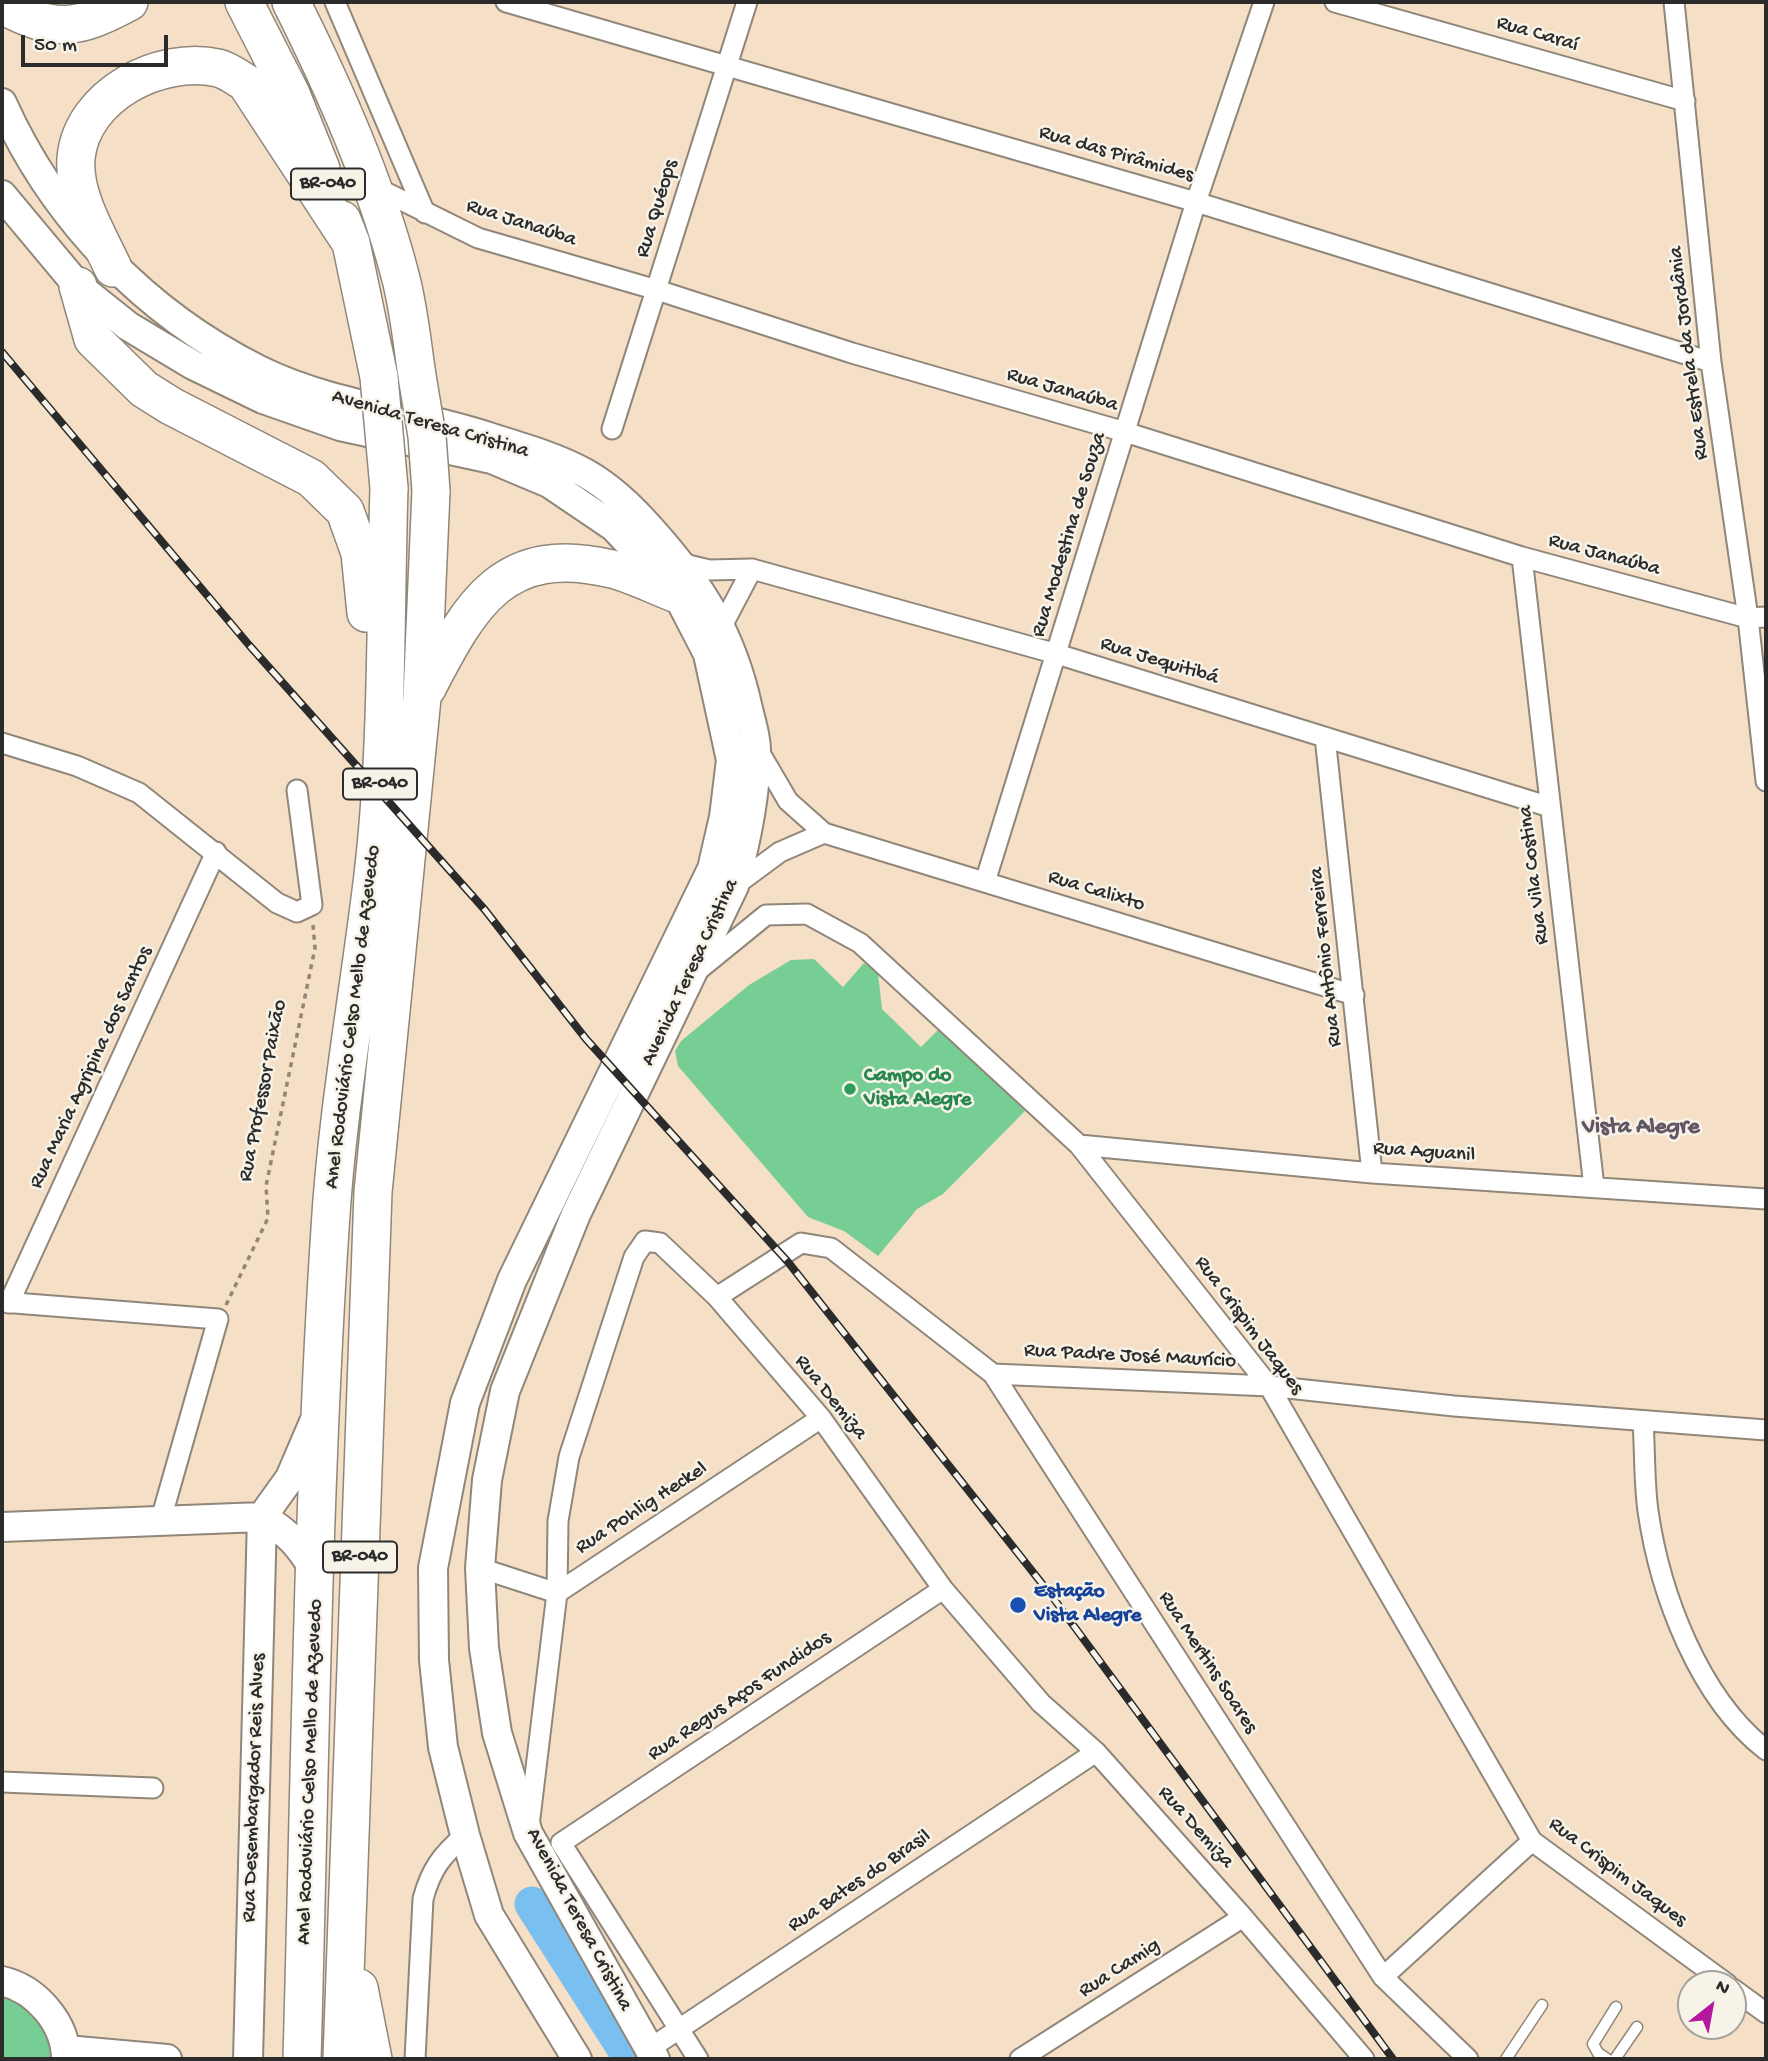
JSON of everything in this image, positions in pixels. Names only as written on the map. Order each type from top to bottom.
[{"type":"highway","points":[[24,11],[64,26],[83,24],[129,2]]},
{"type":"highway","name":"Anel Rodoviário Celso Mello de Azevedo","points":[[244,2],[291,94],[351,243],[379,377],[389,488],[382,764],[373,874],[344,1077],[330,1225],[321,1407],[302,2059]]},
{"type":"highway","name":"Anel Rodoviário Celso Mello de Azevedo","points":[[291,2],[335,91],[372,186],[401,277],[427,436],[431,491],[422,698],[373,1192],[342,2059]]},
{"type":"highway","points":[[113,268],[80,194],[76,159],[83,130],[120,89],[154,71],[186,67],[219,68],[246,83],[351,243]]},
{"type":"highway","points":[[78,286],[93,339],[144,389],[171,406],[311,478],[345,511],[360,553],[382,764]]},
{"type":"highway","points":[[422,698],[472,610],[489,592],[524,568],[565,561],[679,578]]},
{"type":"highway","points":[[347,1923],[373,2059]]},
{"type":"main road","name":"Avenida Teresa Cristina","points":[[2,103],[22,149],[55,199],[113,268],[192,329],[259,370],[338,401],[493,438],[585,473],[633,509],[679,578],[722,626],[742,681],[756,747],[746,836],[734,886],[576,1214],[505,1391],[487,1480],[480,1568],[484,1648],[497,1733],[528,1833],[652,2054]]},
{"type":"main road","name":"Avenida Teresa Cristina","points":[[2,195],[78,286],[139,333],[193,365],[263,399],[340,426],[492,458],[549,483],[614,527],[679,578],[708,654],[731,760],[724,817],[712,869],[512,1280],[465,1403],[433,1568],[434,1660],[443,1747],[465,1835],[489,1915],[577,2059]]},
{"type":"main road","points":[[262,1517],[290,1478],[321,1407]]},
{"type":"main road","points":[[2,1527],[262,1517],[286,1531],[300,1545],[317,1574]]},
{"type":"main road","name":"Rua Desembargador Reis Alves","points":[[248,2059],[262,1517]]},
{"type":"main road","points":[[2,1981],[14,1984],[39,2000],[57,2022],[66,2054],[167,2059]]},
{"type":"street","points":[[335,2],[425,213]]},
{"type":"street","name":"Rua das Pirâmides","points":[[506,2],[1196,202],[1711,362]]},
{"type":"street","name":"Rua Quéops","points":[[611,429],[747,2]]},
{"type":"street","name":"Rua Modestina de Souza","points":[[985,883],[1196,202],[1264,2]]},
{"type":"street","name":"Rua Caraí","points":[[1335,2],[1685,101]]},
{"type":"street","name":"Rua Estrela da Jordânia","points":[[1674,2],[1711,362],[1757,618],[1766,781]]},
{"type":"street","name":"Rua Janaúba","points":[[372,186],[478,238],[657,290],[852,354],[1125,432],[1522,557],[1757,618]]},
{"type":"street","name":"Rua Vila Costina","points":[[1522,557],[1594,1187]]},
{"type":"street","points":[[722,626],[752,569]]},
{"type":"street","name":"Rua Jequitibá","points":[[679,578],[709,570],[752,569],[1057,654],[1550,807]]},
{"type":"street","name":"Rua Antônio Ferreira","points":[[1325,737],[1372,1172]]},
{"type":"street","points":[[2,743],[77,766],[139,793],[277,903],[297,912],[312,905],[297,790]]},
{"type":"street","name":"Rua Calixto","points":[[756,747],[788,801],[824,833],[1354,995]]},
{"type":"street","points":[[734,886],[780,852],[824,833]]},
{"type":"street","name":"Rua Maria Agripina dos Santos","points":[[6,1303],[216,852]]},
{"type":"street","name":"Rua Crispim Jaques","points":[[691,977],[766,915],[807,914],[860,943],[1079,1145],[1269,1386],[1532,1841],[1708,1970]]},
{"type":"street","name":"Rua Aguanil","points":[[1079,1145],[1372,1172],[1766,1199]]},
{"type":"street","name":"Rua Demiza","points":[[528,1833],[557,1592],[558,1521],[569,1457],[634,1257],[645,1241],[660,1243],[717,1297],[821,1418],[943,1589],[1041,1703],[1096,1752],[1243,1917],[1364,2059]]},
{"type":"street","points":[[717,1297],[801,1243],[831,1248],[993,1374]]},
{"type":"street","points":[[6,1303],[218,1319],[161,1519]]},
{"type":"street","name":"Rua Padre José Maurício","points":[[993,1374],[1269,1386],[1454,1406],[1766,1430]]},
{"type":"street","name":"Rua Mertins Soares","points":[[993,1374],[1382,1977],[1468,2059]]},
{"type":"street","name":"Rua Pohlig Heckel","points":[[557,1592],[821,1418]]},
{"type":"street","points":[[1643,1421],[1648,1512],[1673,1613],[1707,1683],[1749,1738],[1766,1751]]},
{"type":"street","points":[[480,1568],[557,1592]]},
{"type":"street","name":"Rua Regus Aços Fundidos","points":[[679,2030],[561,1843],[943,1589]]},
{"type":"street","name":"Rua Bates do Brasil","points":[[652,2054],[679,2030],[1096,1752]]},
{"type":"street","points":[[2,1782],[153,1788]]},
{"type":"street","points":[[415,2059],[423,1899],[429,1874],[440,1857],[465,1835]]},
{"type":"street","points":[[1382,1977],[1532,1841]]},
{"type":"street","name":"Rua Camig","points":[[1020,2059],[1243,1917]]},
{"type":"street","points":[[1747,1999],[1766,2013]]},
{"type":"street","points":[[679,2030],[698,2059]]},
{"type":"lane","points":[[1506,2059],[1542,2005]]},
{"type":"lane","points":[[1607,2059],[1598,2053],[1593,2044],[1615,2007]]},
{"type":"lane","points":[[1615,2059],[1637,2027]]},
{"type":"path","name":"Rua Professor Paixão","points":[[218,1319],[268,1218],[266,1186],[314,948],[312,905]]},
{"type":"green space","name":"Campo do Vista Alegre","points":[[814,959],[843,987],[864,963],[878,973],[882,1009],[921,1047],[940,1028],[1025,1111],[943,1194],[917,1209],[878,1256],[844,1231],[808,1217],[678,1066],[675,1051],[681,1041],[749,985],[791,960]]},
{"type":"green space","points":[[2,1992],[21,2002],[37,2018],[52,2048],[53,2059],[2,2059]]},
{"type":"waterway","points":[[532,1904],[631,2059]]},
{"type":"railway","points":[[2,352],[249,645],[485,910],[586,1039],[788,1262],[1051,1595],[1393,2059]]},
{"type":"place","name":"Campo do Vista Alegre","points":[[850,1089]]},
{"type":"place","name":"Estação Vista Alegre","points":[[1018,1605]]},
{"type":"district","name":"Vista Alegre","points":[[1641,1128]]}]
